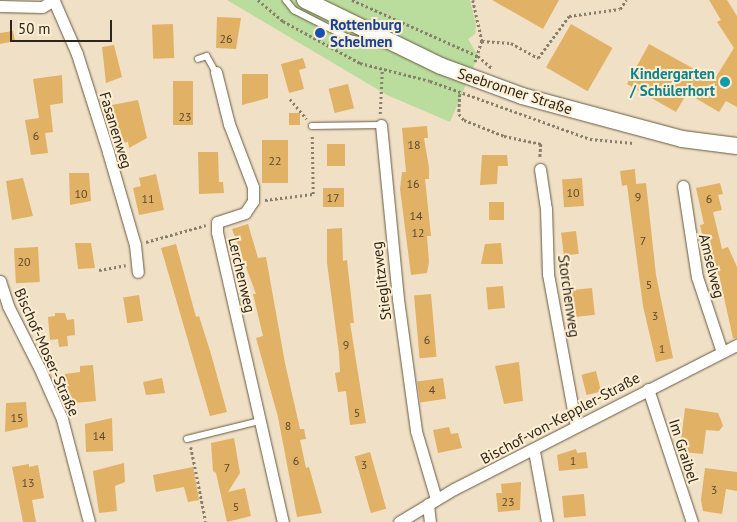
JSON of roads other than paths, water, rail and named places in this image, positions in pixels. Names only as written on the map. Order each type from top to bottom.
[{"type":"street","name":"Seebronner Straße","points":[[305,0],[469,77],[551,104],[682,139],[737,146]]},
{"type":"street","points":[[0,6],[42,7],[54,1]]},
{"type":"street","name":"Fasanenweg","points":[[54,1],[77,54],[135,245],[137,268]]},
{"type":"street","name":"Lerchenweg","points":[[216,72],[229,124],[253,187],[253,201],[245,213],[217,222],[283,522]]},
{"type":"street","name":"Stieglitzweg","points":[[381,126],[398,299],[416,430],[432,501],[430,522]]},
{"type":"street","name":"Storchenweg","points":[[540,169],[546,209],[548,274],[576,426]]},
{"type":"street","name":"Amselweg","points":[[683,186],[697,277],[722,352]]},
{"type":"street","name":"Bischof-Moser-Straße","points":[[0,282],[4,308],[40,367],[62,419],[89,522]]},
{"type":"street","name":"Bischof-von-Keppler-Straße","points":[[399,522],[432,501],[534,451],[576,426],[737,345]]},
{"type":"street","name":"Im Graibel","points":[[648,389],[692,522]]},
{"type":"street","points":[[534,451],[547,522]]},
{"type":"lane","points":[[286,0],[294,10],[349,38],[381,46],[398,44]]},
{"type":"lane","points":[[198,59],[207,56],[216,72]]},
{"type":"lane","points":[[312,126],[381,126]]},
{"type":"lane","points":[[188,439],[260,421]]},
{"type":"place","name":"Rottenburg Schelmen","points":[[320,33]]},
{"type":"place","name":"Kindergarten / Schülerhort","points":[[725,82]]}]
